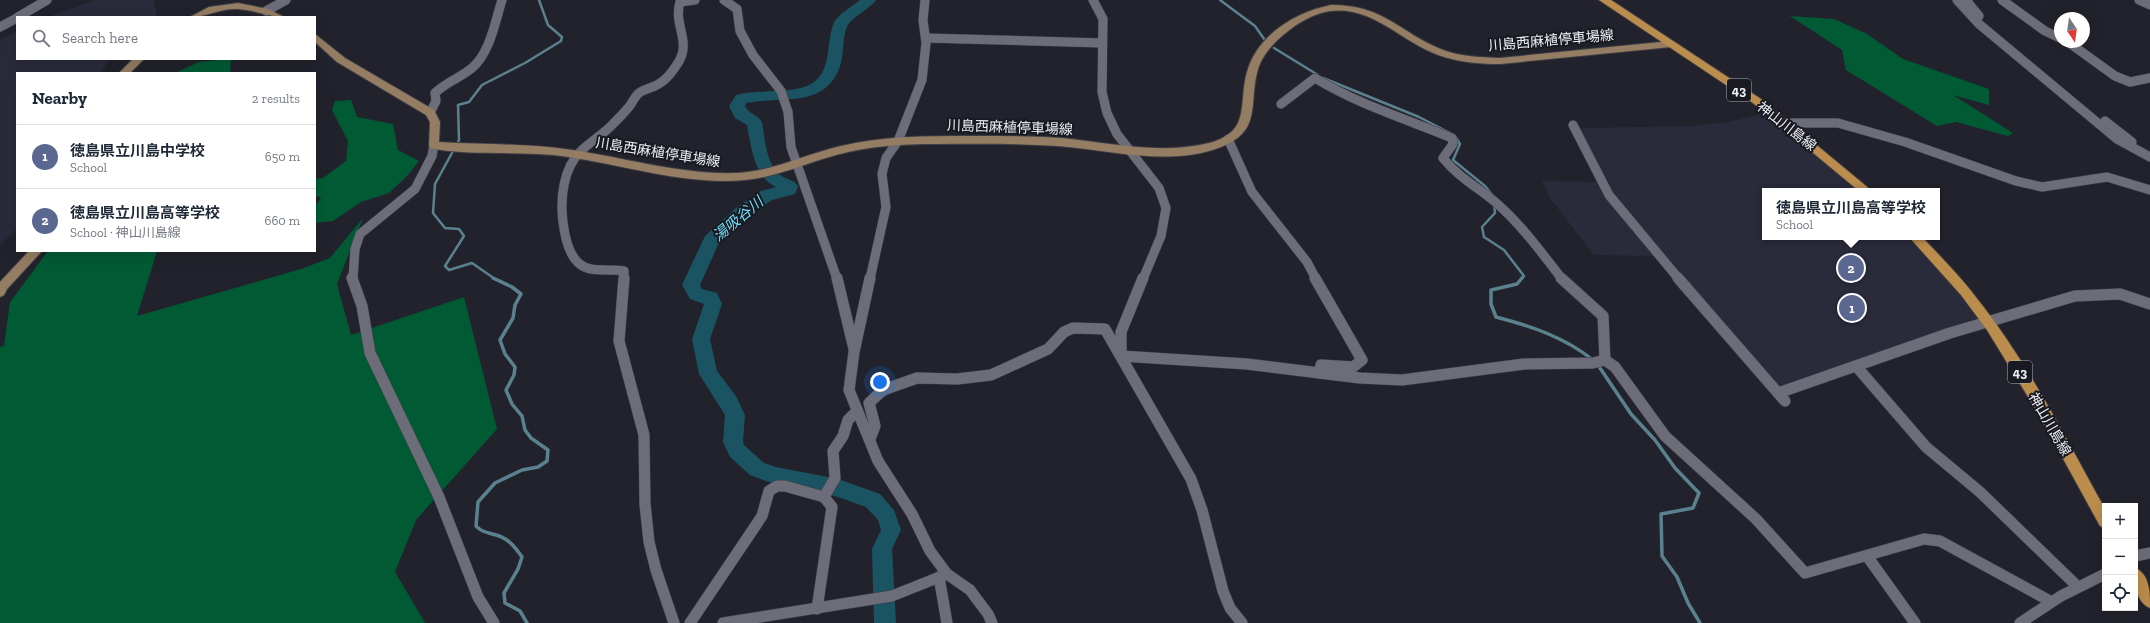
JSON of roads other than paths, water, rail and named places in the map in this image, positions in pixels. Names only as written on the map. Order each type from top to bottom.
[{"type":"main road","name":"神山川島線","points":[[1604,0],[1757,101],[1862,188]]},
{"type":"main road","points":[[197,16],[209,10],[233,2],[276,16]]},
{"type":"main road","name":"川島西麻植停車場線","points":[[434,145],[456,147],[527,148],[578,154],[706,176],[732,177],[760,175],[798,165],[851,148],[898,141],[1040,141],[1129,150],[1193,150],[1213,146],[1228,139],[1240,129],[1247,114],[1252,71],[1260,54],[1277,36],[1298,20],[1318,11],[1344,8],[1369,12],[1391,22],[1432,49],[1472,60],[1500,61],[1671,44]]},
{"type":"main road","points":[[316,38],[341,60],[430,113],[435,122],[434,145]]},
{"type":"main road","points":[[125,72],[138,60]]},
{"type":"main road","name":"神山川島線","points":[[1918,240],[1954,278],[2016,364],[2102,517]]},
{"type":"main road","points":[[0,292],[3,286],[35,252]]},
{"type":"main road","points":[[2138,580],[2150,601]]},
{"type":"street","points":[[20,16],[47,0]]},
{"type":"street","points":[[266,12],[286,0]]},
{"type":"street","points":[[430,113],[436,100],[435,93],[440,88],[479,62],[502,0]]},
{"type":"street","points":[[674,623],[657,574],[645,516],[644,440],[641,420],[619,340],[624,271],[614,268],[593,269],[583,266],[576,260],[565,236],[563,220],[564,186],[570,168],[578,154],[603,134],[639,94],[668,78],[685,51],[684,41],[677,22],[676,1],[695,0]]},
{"type":"street","points":[[724,0],[737,9],[740,31],[753,55],[782,95],[788,112],[791,147],[835,272],[854,352]]},
{"type":"street","points":[[925,0],[924,20],[926,38],[922,80],[915,103],[898,141],[886,158],[882,174],[886,207],[854,352],[849,390],[878,462],[912,514],[943,576],[947,623]]},
{"type":"street","points":[[1093,0],[1103,19],[1102,92],[1107,113],[1117,134],[1152,177],[1159,188],[1166,208],[1161,236],[1121,332],[1121,356]]},
{"type":"street","points":[[1957,0],[1958,4],[1979,24],[2040,73],[2117,139],[2150,157]]},
{"type":"street","points":[[1966,0],[1976,14],[2125,137],[2150,150]]},
{"type":"street","points":[[2002,0],[2045,31],[2054,35]]},
{"type":"street","points":[[2139,0],[2150,5]]},
{"type":"street","points":[[0,27],[16,18]]},
{"type":"street","points":[[926,38],[1102,43]]},
{"type":"street","points":[[2076,48],[2115,76],[2130,82],[2150,78]]},
{"type":"street","points":[[1281,104],[1300,91],[1315,78],[1343,95],[1393,113],[1452,138],[1453,144],[1443,158],[1450,167],[1492,200],[1530,237],[1564,282],[1603,316],[1599,362]]},
{"type":"street","points":[[1785,123],[1838,123],[1905,142],[2016,181],[2042,186],[2107,177],[2150,190]]},
{"type":"street","points":[[1573,125],[1609,195],[1663,261],[1785,401]]},
{"type":"street","points":[[1228,139],[1252,192],[1307,262],[1330,308],[1362,360],[1353,367],[1321,365],[1319,373]]},
{"type":"street","points":[[434,145],[432,156],[415,189],[360,234],[355,249],[352,278],[362,306],[370,353],[440,497],[478,597],[494,623]]},
{"type":"street","points":[[1778,393],[1987,322],[2075,296],[2120,294],[2150,304]]},
{"type":"street","points":[[870,439],[875,426],[869,403],[883,390],[917,378],[957,379],[992,374],[1048,349],[1064,332],[1073,328],[1105,329],[1121,356],[1138,390],[1166,434],[1191,479],[1200,500],[1207,533],[1230,606],[1242,623]]},
{"type":"street","points":[[1121,356],[1247,364],[1319,373],[1402,380],[1524,364],[1599,362],[1615,367],[1665,436],[1756,519],[1806,572],[1924,539],[1940,541],[2050,601]]},
{"type":"street","points":[[1856,366],[1926,447],[1980,492],[2077,586]]},
{"type":"street","points":[[825,494],[835,478],[833,451],[843,436],[848,420],[857,411]]},
{"type":"street","points":[[690,623],[762,516],[769,491],[777,486],[786,486],[825,494]]},
{"type":"street","points":[[817,609],[832,507],[825,494]]},
{"type":"street","points":[[2138,555],[2150,553]]},
{"type":"street","points":[[1867,556],[1915,623]]},
{"type":"street","points":[[2020,623],[2050,601],[2077,586],[2103,575]]},
{"type":"street","points":[[723,623],[770,614],[817,609],[892,596],[943,576],[970,590],[988,614],[992,623]]},
{"type":"waterway","points":[[495,279],[472,263],[449,270],[445,266],[464,236],[459,229],[445,228],[433,213],[435,184],[459,140],[458,105],[469,102],[482,85],[525,63],[561,41],[562,37],[548,25],[539,0]]},
{"type":"waterway","name":"湯吸谷川","points":[[869,0],[840,24],[833,63],[823,82],[815,89],[803,93],[758,96],[741,99],[737,106],[741,114],[754,122],[762,160],[774,179],[790,186],[789,190],[767,195],[742,212],[711,241],[691,285],[696,294],[711,298],[713,304],[701,339],[708,374],[729,402],[735,415],[733,442],[737,451],[757,469],[776,476],[838,488],[873,500],[887,516],[891,530],[882,549],[885,623]]},
{"type":"waterway","points":[[1220,0],[1255,26],[1267,43]]},
{"type":"waterway","points":[[1274,48],[1318,75]]},
{"type":"waterway","points":[[1323,78],[1419,117],[1450,133]]},
{"type":"waterway","points":[[1455,136],[1460,144],[1453,160],[1485,186],[1493,196]]},
{"type":"waterway","points":[[1494,203],[1495,213],[1482,227],[1484,237],[1504,250],[1524,276],[1522,278]]},
{"type":"waterway","points":[[1522,278],[1517,284],[1491,290],[1491,304],[1496,317],[1547,333],[1571,345],[1593,360]]},
{"type":"waterway","points":[[495,279],[512,287],[521,294],[515,305],[513,318],[500,340],[505,354],[515,367],[514,375],[506,390],[512,404],[522,416],[525,430],[531,438],[548,450],[547,461],[538,467],[522,470],[495,483],[478,502],[476,526],[483,531],[500,536],[508,541],[514,546],[522,557],[518,569],[504,593],[505,603],[520,611],[527,623]]},
{"type":"waterway","points":[[1598,365],[1631,414],[1655,440],[1675,468],[1699,493],[1693,508],[1661,514],[1662,556],[1677,577],[1688,603],[1700,623]]},
{"type":"place","name":"徳島県立川島高等学校","points":[[1851,268]]},
{"type":"place","name":"徳島県立川島中学校","points":[[1852,308]]}]
